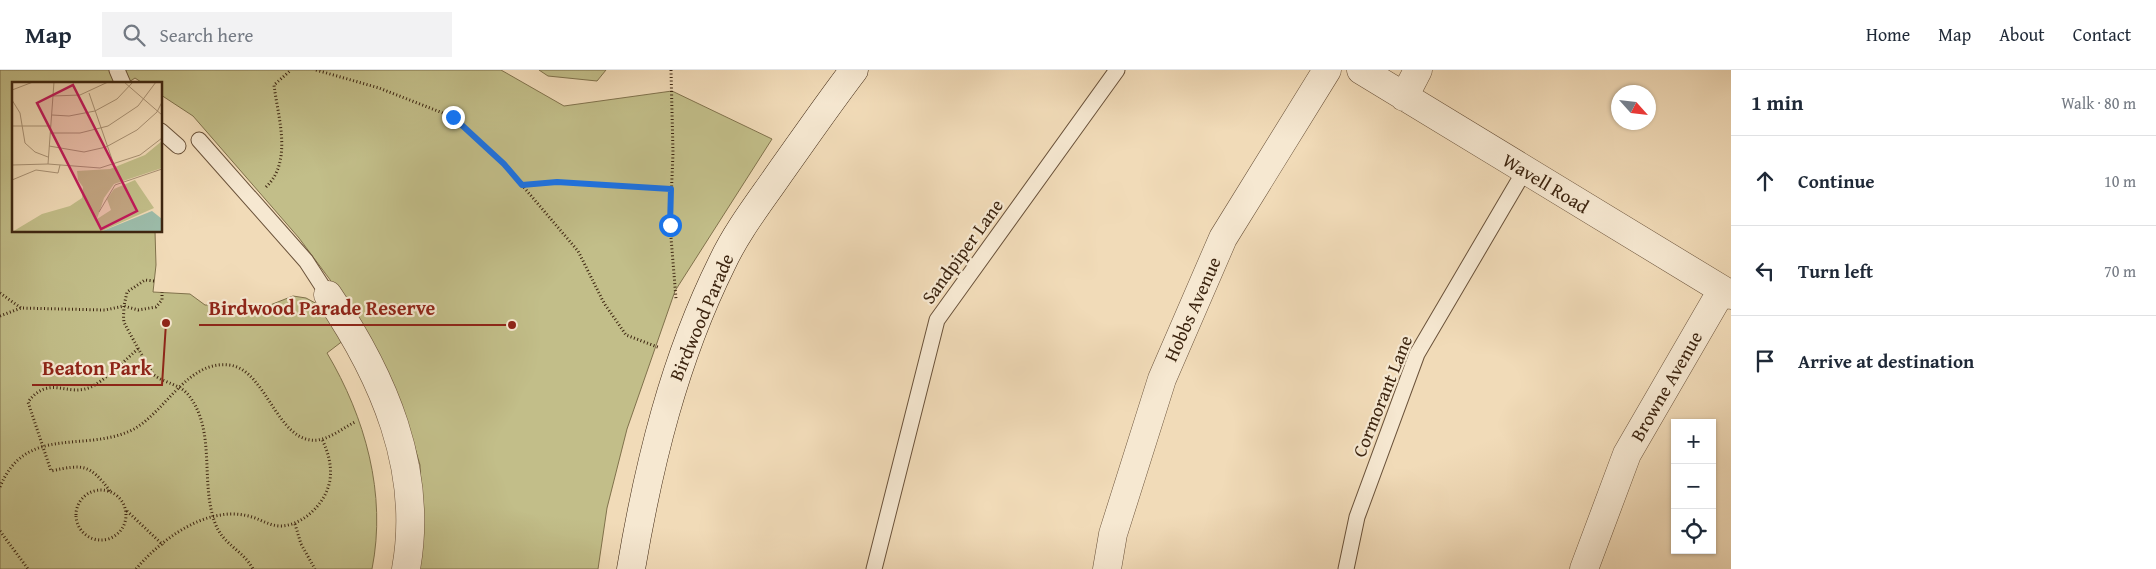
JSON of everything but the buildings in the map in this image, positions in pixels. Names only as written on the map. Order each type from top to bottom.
[{"type":"street","name":"Birdwood Parade","points":[[631,569],[644,489],[667,402],[682,354],[722,261],[750,215],[854,70]]},
{"type":"street","name":"Hobbs Avenue","points":[[1107,569],[1113,534],[1162,379],[1220,246],[1327,70]]},
{"type":"street","name":"Wavell Road","points":[[1361,70],[1727,292]]},
{"type":"street","points":[[1404,97],[1418,70]]},
{"type":"street","name":"Browne Avenue","points":[[1584,569],[1627,454],[1727,292]]},
{"type":"street","points":[[328,295],[374,371],[394,420],[407,470],[410,510],[406,569]]},
{"type":"lane","points":[[117,70],[122,82]]},
{"type":"lane","name":"Sandpiper Lane","points":[[874,569],[937,320],[1117,70]]},
{"type":"lane","points":[[162,132],[178,146]]},
{"type":"lane","points":[[199,140],[306,261],[328,295]]},
{"type":"lane","name":"Cormorant Lane","points":[[1346,569],[1357,518],[1417,354],[1524,170]]},
{"type":"path","points":[[251,201],[273,180],[283,158],[274,86],[291,70]]},
{"type":"path","points":[[316,70],[379,88],[453,117],[504,164],[578,251],[604,303],[626,335],[661,349]]},
{"type":"path","points":[[671,70],[670,225],[678,305]]},
{"type":"path","points":[[522,185],[557,182],[671,189]]},
{"type":"path","points":[[154,281],[145,280],[127,292],[124,306],[124,322],[153,374],[181,387],[189,396],[198,412],[204,432],[207,490],[213,516],[226,544],[243,556],[253,569]]},
{"type":"path","points":[[0,316],[21,308],[105,310],[124,306],[138,310],[156,307],[162,300],[162,292]]},
{"type":"path","points":[[0,293],[21,308]]},
{"type":"path","points":[[139,348],[93,386],[84,389],[46,388],[35,393],[28,402],[51,471],[71,466],[86,468],[95,472],[110,491],[118,495],[126,510],[163,545]]},
{"type":"path","points":[[0,487],[15,461],[30,450],[52,443],[117,436],[135,428],[157,412],[188,380],[210,367],[229,365],[244,370],[296,435],[313,440],[322,439],[355,422]]},
{"type":"path","points":[[136,569],[148,554],[163,545],[177,533],[213,516],[237,514],[279,526],[296,524],[313,511],[324,496],[330,480],[328,452],[322,439]]},
{"type":"path","points":[[110,491],[94,491],[81,500],[76,516],[81,530],[94,540],[110,539],[124,527],[126,510]]},
{"type":"path","points":[[296,524],[301,544],[315,569]]},
{"type":"path","points":[[0,531],[28,569]]},
{"type":"shaded area","points":[[0,70],[501,70],[564,106],[672,91],[772,139],[675,291],[627,429],[607,508],[598,569],[418,569],[422,508],[420,465],[405,414],[357,316],[299,238],[193,116],[162,96],[162,82],[141,82],[135,78],[129,82],[12,82],[12,232],[155,232],[156,265],[153,292],[190,294],[205,305],[265,307],[293,296],[306,298],[319,305],[344,340],[327,353],[352,403],[362,430],[369,457],[377,513],[372,569],[0,569]]},
{"type":"shaded area","points":[[539,70],[606,70],[597,81],[548,76]]},
{"type":"place","name":"Beaton Park","points":[[166,323]]},
{"type":"place","name":"Birdwood Parade Reserve","points":[[512,325]]},
{"type":"route","points":[[453,117],[504,164],[522,185],[557,182],[671,189],[670,225]]}]
